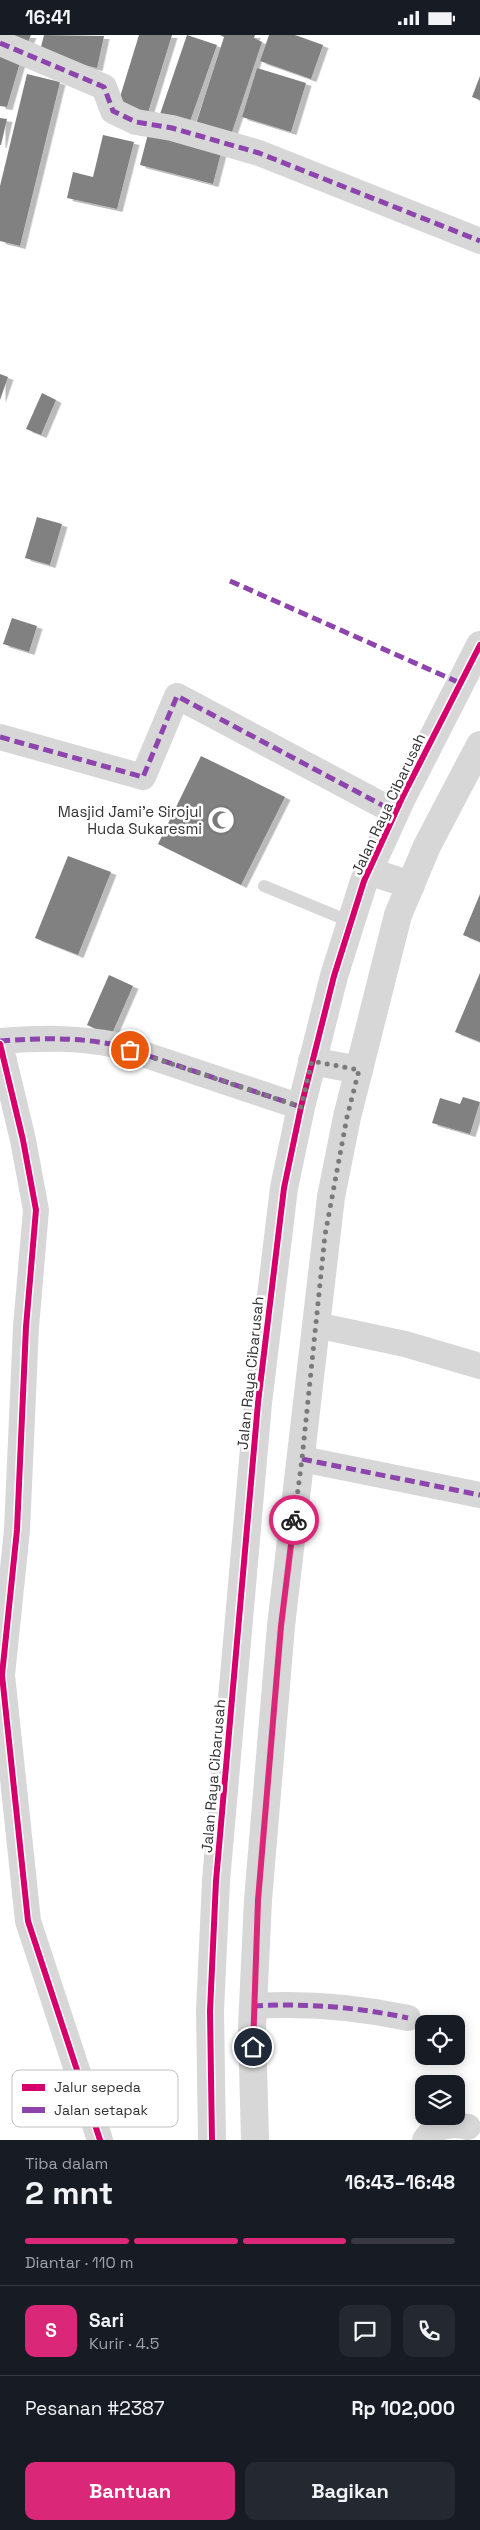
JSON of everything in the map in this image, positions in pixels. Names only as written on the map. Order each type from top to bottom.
[{"type":"street","points":[[0,43],[104,87],[113,111],[136,123],[172,128],[259,153],[480,241]]},
{"type":"street","name":"Jalan Raya Cibarusah","points":[[212,2140],[210,2011],[216,1881],[258,1403],[284,1188],[301,1107],[334,976],[368,871],[395,812],[480,645]]},
{"type":"street","points":[[0,737],[143,777],[177,695],[395,812]]},
{"type":"street","points":[[255,2140],[253,2006],[258,1900],[281,1626],[302,1459],[331,1197],[359,1070],[398,915],[427,846],[480,745]]},
{"type":"street","points":[[368,871],[411,885]]},
{"type":"street","points":[[77,2070],[28,1921],[2,1675],[16,1530],[26,1327],[36,1210],[23,1140],[0,1042],[52,1038],[89,1039],[116,1045],[301,1107]]},
{"type":"street","points":[[312,1061],[359,1070]]},
{"type":"street","points":[[316,1325],[405,1344],[480,1366]]},
{"type":"street","points":[[302,1459],[480,1495]]},
{"type":"street","points":[[253,2006],[310,2005],[374,2010],[408,2018]]},
{"type":"street","points":[[425,2140],[434,2130],[447,2125],[468,2127]]},
{"type":"street","points":[[96,2127],[100,2140]]},
{"type":"lane","points":[[264,886],[351,922]]},
{"type":"building","points":[[0,35],[31,35],[26,47]]},
{"type":"building","points":[[44,35],[104,36],[97,68],[39,55]]},
{"type":"building","points":[[139,35],[172,35],[146,119],[116,110]]},
{"type":"building","points":[[187,35],[217,45],[187,130],[158,120]]},
{"type":"building","points":[[220,35],[255,35],[254,38],[262,42],[230,138],[195,127],[224,37]]},
{"type":"building","points":[[269,35],[295,35],[323,45],[311,79],[260,61]]},
{"type":"building","points":[[0,53],[21,59],[7,107],[0,106]]},
{"type":"building","points":[[257,68],[306,83],[291,132],[242,117]]},
{"type":"building","points":[[27,74],[60,82],[20,246],[0,241],[0,186]]},
{"type":"building","points":[[480,76],[480,100],[472,97]]},
{"type":"building","points":[[0,118],[7,119],[1,145],[0,145]]},
{"type":"building","points":[[149,130],[222,149],[213,184],[140,165]]},
{"type":"building","points":[[103,135],[134,142],[117,209],[67,198],[73,172],[93,177]]},
{"type":"building","points":[[0,374],[8,377],[0,400]]},
{"type":"building","points":[[42,393],[56,400],[41,435],[26,429]]},
{"type":"building","points":[[37,517],[62,524],[50,565],[25,558]]},
{"type":"building","points":[[12,618],[37,626],[29,652],[3,644]]},
{"type":"building","name":"Masjid Jami'e Sirojul Huda Sukaresmi","points":[[201,756],[285,797],[241,885],[158,844]]},
{"type":"building","points":[[68,856],[111,872],[78,955],[35,938]]},
{"type":"building","points":[[480,894],[480,942],[463,935]]},
{"type":"building","points":[[480,973],[480,1042],[455,1032]]},
{"type":"building","points":[[109,975],[133,986],[111,1036],[87,1025]]},
{"type":"building","points":[[463,1097],[480,1102],[470,1134],[432,1123],[440,1098],[460,1104]]},
{"type":"marked path","points":[[0,43],[104,87],[113,111],[136,122],[172,128],[259,153],[480,241]]},
{"type":"marked path","points":[[230,581],[460,683]]},
{"type":"marked path","points":[[0,737],[143,777],[177,696],[395,812]]},
{"type":"marked path","points":[[0,1041],[58,1039],[116,1045],[301,1107]]},
{"type":"marked path","points":[[302,1459],[480,1495]]},
{"type":"marked path","points":[[253,2006],[331,2007],[370,2011],[408,2018]]},
{"type":"cycle path","points":[[212,2140],[210,2011],[216,1881],[258,1403],[284,1188],[301,1107],[334,976],[364,881],[402,798],[480,645]]},
{"type":"cycle path","points":[[0,1044],[23,1140],[36,1210],[26,1327],[17,1530],[2,1675],[28,1921],[77,2070]]},
{"type":"cycle path","points":[[96,2127],[100,2140]]},
{"type":"way so far","points":[[130,1050],[301,1107],[312,1061],[359,1070],[347,1117],[325,1235],[294,1520]]},
{"type":"place","name":"Masjid Jami'e Sirojul Huda Sukaresmi","points":[[221,820]]},
{"type":"route","points":[[253,2047],[252,2028],[258,1900],[281,1626],[294,1520]]}]
